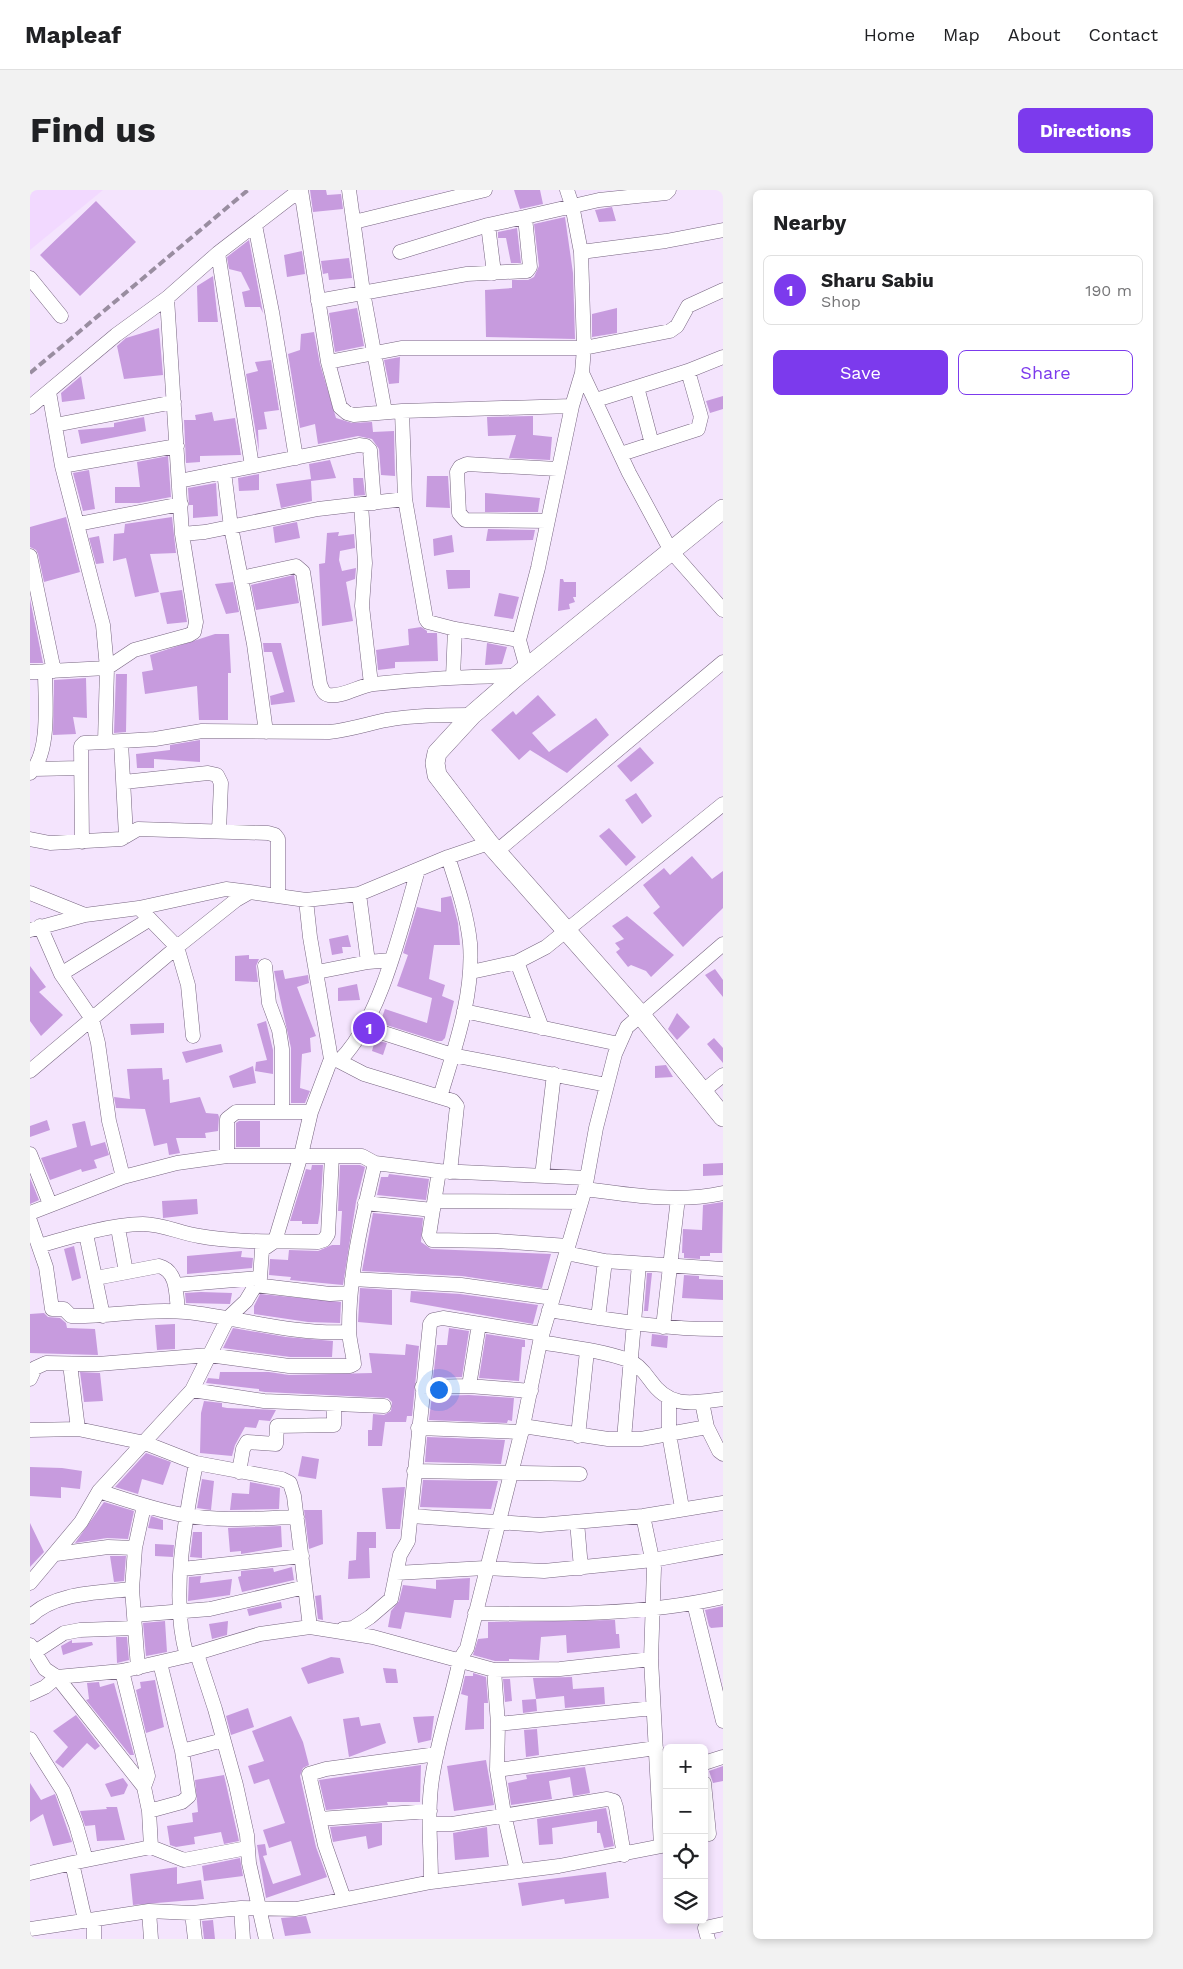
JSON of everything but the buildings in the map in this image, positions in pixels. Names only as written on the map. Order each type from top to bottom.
[{"type":"street","points":[[30,408],[116,336],[167,298],[218,253],[301,190],[314,260],[318,301],[328,362],[340,407],[346,413],[354,415],[402,411],[572,406]]},
{"type":"street","points":[[349,190],[363,292],[385,412]]},
{"type":"street","points":[[354,222],[485,190]]},
{"type":"street","points":[[522,672],[519,640],[538,568],[557,469],[582,373],[584,348],[580,252],[572,205],[567,190]]},
{"type":"street","points":[[400,252],[488,225],[572,205],[630,195],[666,193],[669,190]]},
{"type":"street","points":[[318,301],[467,274],[520,273],[527,271],[530,267],[525,217]]},
{"type":"street","points":[[255,225],[272,312],[296,458]]},
{"type":"street","points":[[488,225],[494,273]]},
{"type":"street","points":[[580,252],[666,241],[723,230]]},
{"type":"street","points":[[218,253],[252,466]]},
{"type":"street","points":[[30,278],[61,316]]},
{"type":"street","points":[[328,362],[401,348],[584,348],[670,331],[676,326],[688,306],[723,290]]},
{"type":"street","points":[[30,672],[107,668],[134,650],[190,635],[194,632],[196,622],[182,534],[167,298]]},
{"type":"street","points":[[596,400],[688,371],[723,356]]},
{"type":"street","points":[[620,454],[698,429],[701,424],[688,371]]},
{"type":"street","points":[[582,373],[620,454],[671,551],[723,610]]},
{"type":"street","points":[[637,387],[652,444]]},
{"type":"street","points":[[49,392],[62,466],[98,602],[107,668],[105,742]]},
{"type":"street","points":[[55,424],[174,402]]},
{"type":"street","points":[[402,411],[405,499],[426,619],[428,622],[455,629],[519,640]]},
{"type":"street","points":[[179,481],[359,445],[366,446],[370,450],[362,606],[371,684]]},
{"type":"street","points":[[62,466],[177,446]]},
{"type":"street","points":[[547,521],[462,518],[459,513],[456,472],[460,467],[467,464],[557,469]]},
{"type":"street","points":[[224,472],[230,527],[254,644],[266,732]]},
{"type":"street","points":[[182,534],[230,527],[318,509],[405,499]]},
{"type":"street","points":[[78,524],[180,504]]},
{"type":"street","points":[[723,509],[522,672],[472,715],[437,753],[435,763],[437,775],[493,847],[640,1014],[723,1117]]},
{"type":"street","points":[[30,556],[41,598],[50,671],[44,742],[39,762],[32,771]]},
{"type":"street","points":[[241,578],[296,566],[303,572],[323,691],[328,695],[371,684],[522,672]]},
{"type":"street","points":[[453,677],[455,629]]},
{"type":"street","points":[[123,1177],[109,1121],[98,1043],[92,1018],[61,974],[35,928],[85,915],[139,908],[226,889],[306,900],[359,894],[448,857],[493,847],[723,662]]},
{"type":"street","points":[[82,842],[82,744],[155,739],[202,731],[344,731],[387,720],[436,715],[472,715]]},
{"type":"street","points":[[121,742],[126,836]]},
{"type":"street","points":[[32,771],[81,768]]},
{"type":"street","points":[[124,782],[208,773],[217,775],[221,783],[219,831]]},
{"type":"street","points":[[470,972],[517,962],[546,947],[723,804]]},
{"type":"street","points":[[30,839],[50,843],[121,839],[138,829],[219,831],[275,835],[278,839],[278,896]]},
{"type":"street","points":[[440,1096],[464,1011],[470,972],[470,942],[462,902],[448,857]]},
{"type":"street","points":[[30,1583],[81,1522],[99,1491],[192,1390],[228,1318],[246,1300],[258,1281],[262,1250],[275,1241],[301,1155],[311,1112],[335,1060],[352,1048],[365,1027],[391,960],[418,870]]},
{"type":"street","points":[[31,1066],[236,900],[250,892]]},
{"type":"street","points":[[30,893],[85,915]]},
{"type":"street","points":[[359,894],[368,962]]},
{"type":"street","points":[[306,900],[310,937],[335,1060]]},
{"type":"street","points":[[139,908],[177,947],[188,985],[193,1036]]},
{"type":"street","points":[[61,974],[150,919]]},
{"type":"street","points":[[431,1882],[430,1818],[432,1780],[437,1754],[460,1659],[467,1648],[523,1429],[541,1338],[584,1190],[607,1085],[627,1027],[723,944]]},
{"type":"street","points":[[317,972],[368,962],[391,960]]},
{"type":"street","points":[[517,962],[542,1028]]},
{"type":"street","points":[[265,966],[270,1003],[279,1030],[282,1049],[282,1111]]},
{"type":"street","points":[[464,1011],[620,1044]]},
{"type":"street","points":[[365,1027],[452,1056],[607,1085]]},
{"type":"street","points":[[335,1060],[364,1074],[440,1096],[453,1101],[456,1106],[445,1171],[434,1205],[430,1235],[432,1240],[496,1241],[567,1250],[605,1261],[723,1269]]},
{"type":"street","points":[[542,1176],[554,1074]]},
{"type":"street","points":[[702,1092],[723,1075]]},
{"type":"street","points":[[227,1156],[227,1119],[230,1115],[236,1112],[311,1112]]},
{"type":"street","points":[[30,1154],[50,1204]]},
{"type":"street","points":[[349,1332],[322,1334],[294,1331],[228,1318],[178,1311],[71,1316],[64,1309],[52,1308],[46,1267],[30,1221],[50,1204],[123,1177],[177,1163],[227,1156],[362,1156],[375,1163],[445,1171],[542,1176],[584,1190],[630,1196],[678,1198],[723,1193]]},
{"type":"street","points":[[39,1246],[86,1234],[142,1224],[156,1225],[200,1237],[318,1242],[324,1240],[328,1234],[332,1156]]},
{"type":"street","points":[[30,1379],[39,1364],[98,1364],[209,1355],[289,1366],[350,1366],[354,1364],[349,1332],[350,1293],[375,1163]]},
{"type":"street","points":[[366,1204],[434,1205],[584,1190]]},
{"type":"street","points":[[663,1327],[668,1266],[678,1198]]},
{"type":"street","points":[[118,1228],[126,1272]]},
{"type":"street","points":[[86,1234],[103,1316]]},
{"type":"street","points":[[598,1318],[605,1261]]},
{"type":"street","points":[[624,1439],[639,1264]]},
{"type":"street","points":[[96,1278],[160,1266],[166,1268],[172,1273],[178,1311]]},
{"type":"street","points":[[352,1279],[461,1284],[551,1304],[598,1318],[690,1330],[723,1329]]},
{"type":"street","points":[[175,1284],[258,1281],[330,1294],[350,1293]]},
{"type":"street","points":[[335,1630],[353,1628],[383,1608],[390,1599],[400,1555],[408,1541],[422,1387],[430,1324],[433,1320],[443,1318],[480,1324],[586,1351],[630,1360],[644,1371],[664,1397],[670,1399],[702,1402],[723,1399]]},
{"type":"street","points":[[470,1386],[480,1324]]},
{"type":"street","points":[[578,1436],[586,1351]]},
{"type":"street","points":[[70,1364],[78,1429]]},
{"type":"street","points":[[422,1387],[470,1386],[531,1391]]},
{"type":"street","points":[[192,1390],[264,1401],[384,1406]]},
{"type":"street","points":[[670,1399],[669,1434],[682,1508]]},
{"type":"street","points":[[702,1402],[707,1427],[723,1454]]},
{"type":"street","points":[[240,1472],[243,1449],[246,1442],[276,1444],[277,1426],[334,1424],[334,1404]]},
{"type":"street","points":[[418,1428],[523,1429],[578,1436],[624,1439],[707,1427]]},
{"type":"street","points":[[30,1430],[78,1429],[145,1443],[196,1463],[282,1479],[290,1483],[297,1517],[310,1627]]},
{"type":"street","points":[[196,1463],[186,1516],[180,1611],[192,1655],[216,1709],[236,1785],[266,1939]]},
{"type":"street","points":[[414,1471],[580,1474]]},
{"type":"street","points":[[99,1491],[144,1506],[186,1516],[225,1518],[297,1517]]},
{"type":"street","points":[[410,1516],[540,1525],[643,1516],[723,1502]]},
{"type":"street","points":[[138,1668],[132,1589],[135,1548],[144,1506]]},
{"type":"street","points":[[643,1516],[653,1560],[651,1659],[663,1834]]},
{"type":"street","points":[[577,1522],[581,1568]]},
{"type":"street","points":[[56,1554],[108,1547],[135,1548]]},
{"type":"street","points":[[396,1573],[486,1568],[544,1571],[653,1560],[723,1547]]},
{"type":"street","points":[[182,1569],[302,1556]]},
{"type":"street","points":[[151,1847],[149,1811],[144,1787],[57,1677],[45,1669],[32,1648],[64,1633],[134,1622],[180,1611],[210,1609],[306,1588]]},
{"type":"street","points":[[30,1617],[39,1608],[66,1598],[132,1589]]},
{"type":"street","points":[[475,1613],[545,1615],[694,1603],[723,1597]]},
{"type":"street","points":[[694,1603],[723,1721]]},
{"type":"street","points":[[30,1694],[45,1687],[57,1677],[138,1668],[192,1655],[260,1634],[310,1627],[373,1636],[494,1670],[560,1669],[651,1659]]},
{"type":"street","points":[[149,1811],[182,1802],[189,1796],[182,1751],[160,1663]]},
{"type":"street","points":[[494,1670],[498,1724],[497,1770],[504,1814],[517,1871]]},
{"type":"street","points":[[122,1671],[148,1776],[144,1787]]},
{"type":"street","points":[[498,1724],[653,1708]]},
{"type":"street","points":[[30,1739],[63,1791],[76,1825],[86,1860]]},
{"type":"street","points":[[182,1751],[223,1740]]},
{"type":"street","points":[[497,1770],[656,1748]]},
{"type":"street","points":[[344,1900],[319,1819],[309,1777],[313,1771],[437,1754]]},
{"type":"street","points":[[708,1762],[723,1757]]},
{"type":"street","points":[[704,1789],[707,1834]]},
{"type":"street","points":[[319,1819],[430,1818],[452,1824],[504,1814],[607,1799],[614,1801],[616,1807],[624,1855]]},
{"type":"street","points":[[708,1835],[723,1832]]},
{"type":"street","points":[[40,1932],[89,1920],[150,1911],[192,1913],[241,1908],[296,1909],[431,1882],[624,1855],[663,1846]]},
{"type":"street","points":[[30,1874],[72,1862],[151,1847],[184,1860],[247,1848]]},
{"type":"street","points":[[72,1862],[94,1939]]},
{"type":"street","points":[[241,1908],[243,1939]]},
{"type":"street","points":[[150,1911],[152,1939]]},
{"type":"street","points":[[192,1913],[195,1939]]},
{"type":"street","points":[[708,1939],[705,1928],[723,1924]]},
{"type":"shaded area","points":[[30,190],[103,190],[30,250]]},
{"type":"railway","points":[[30,373],[248,190]]},
{"type":"place","name":"Sharu Sabiu","points":[[369,1028]]}]
